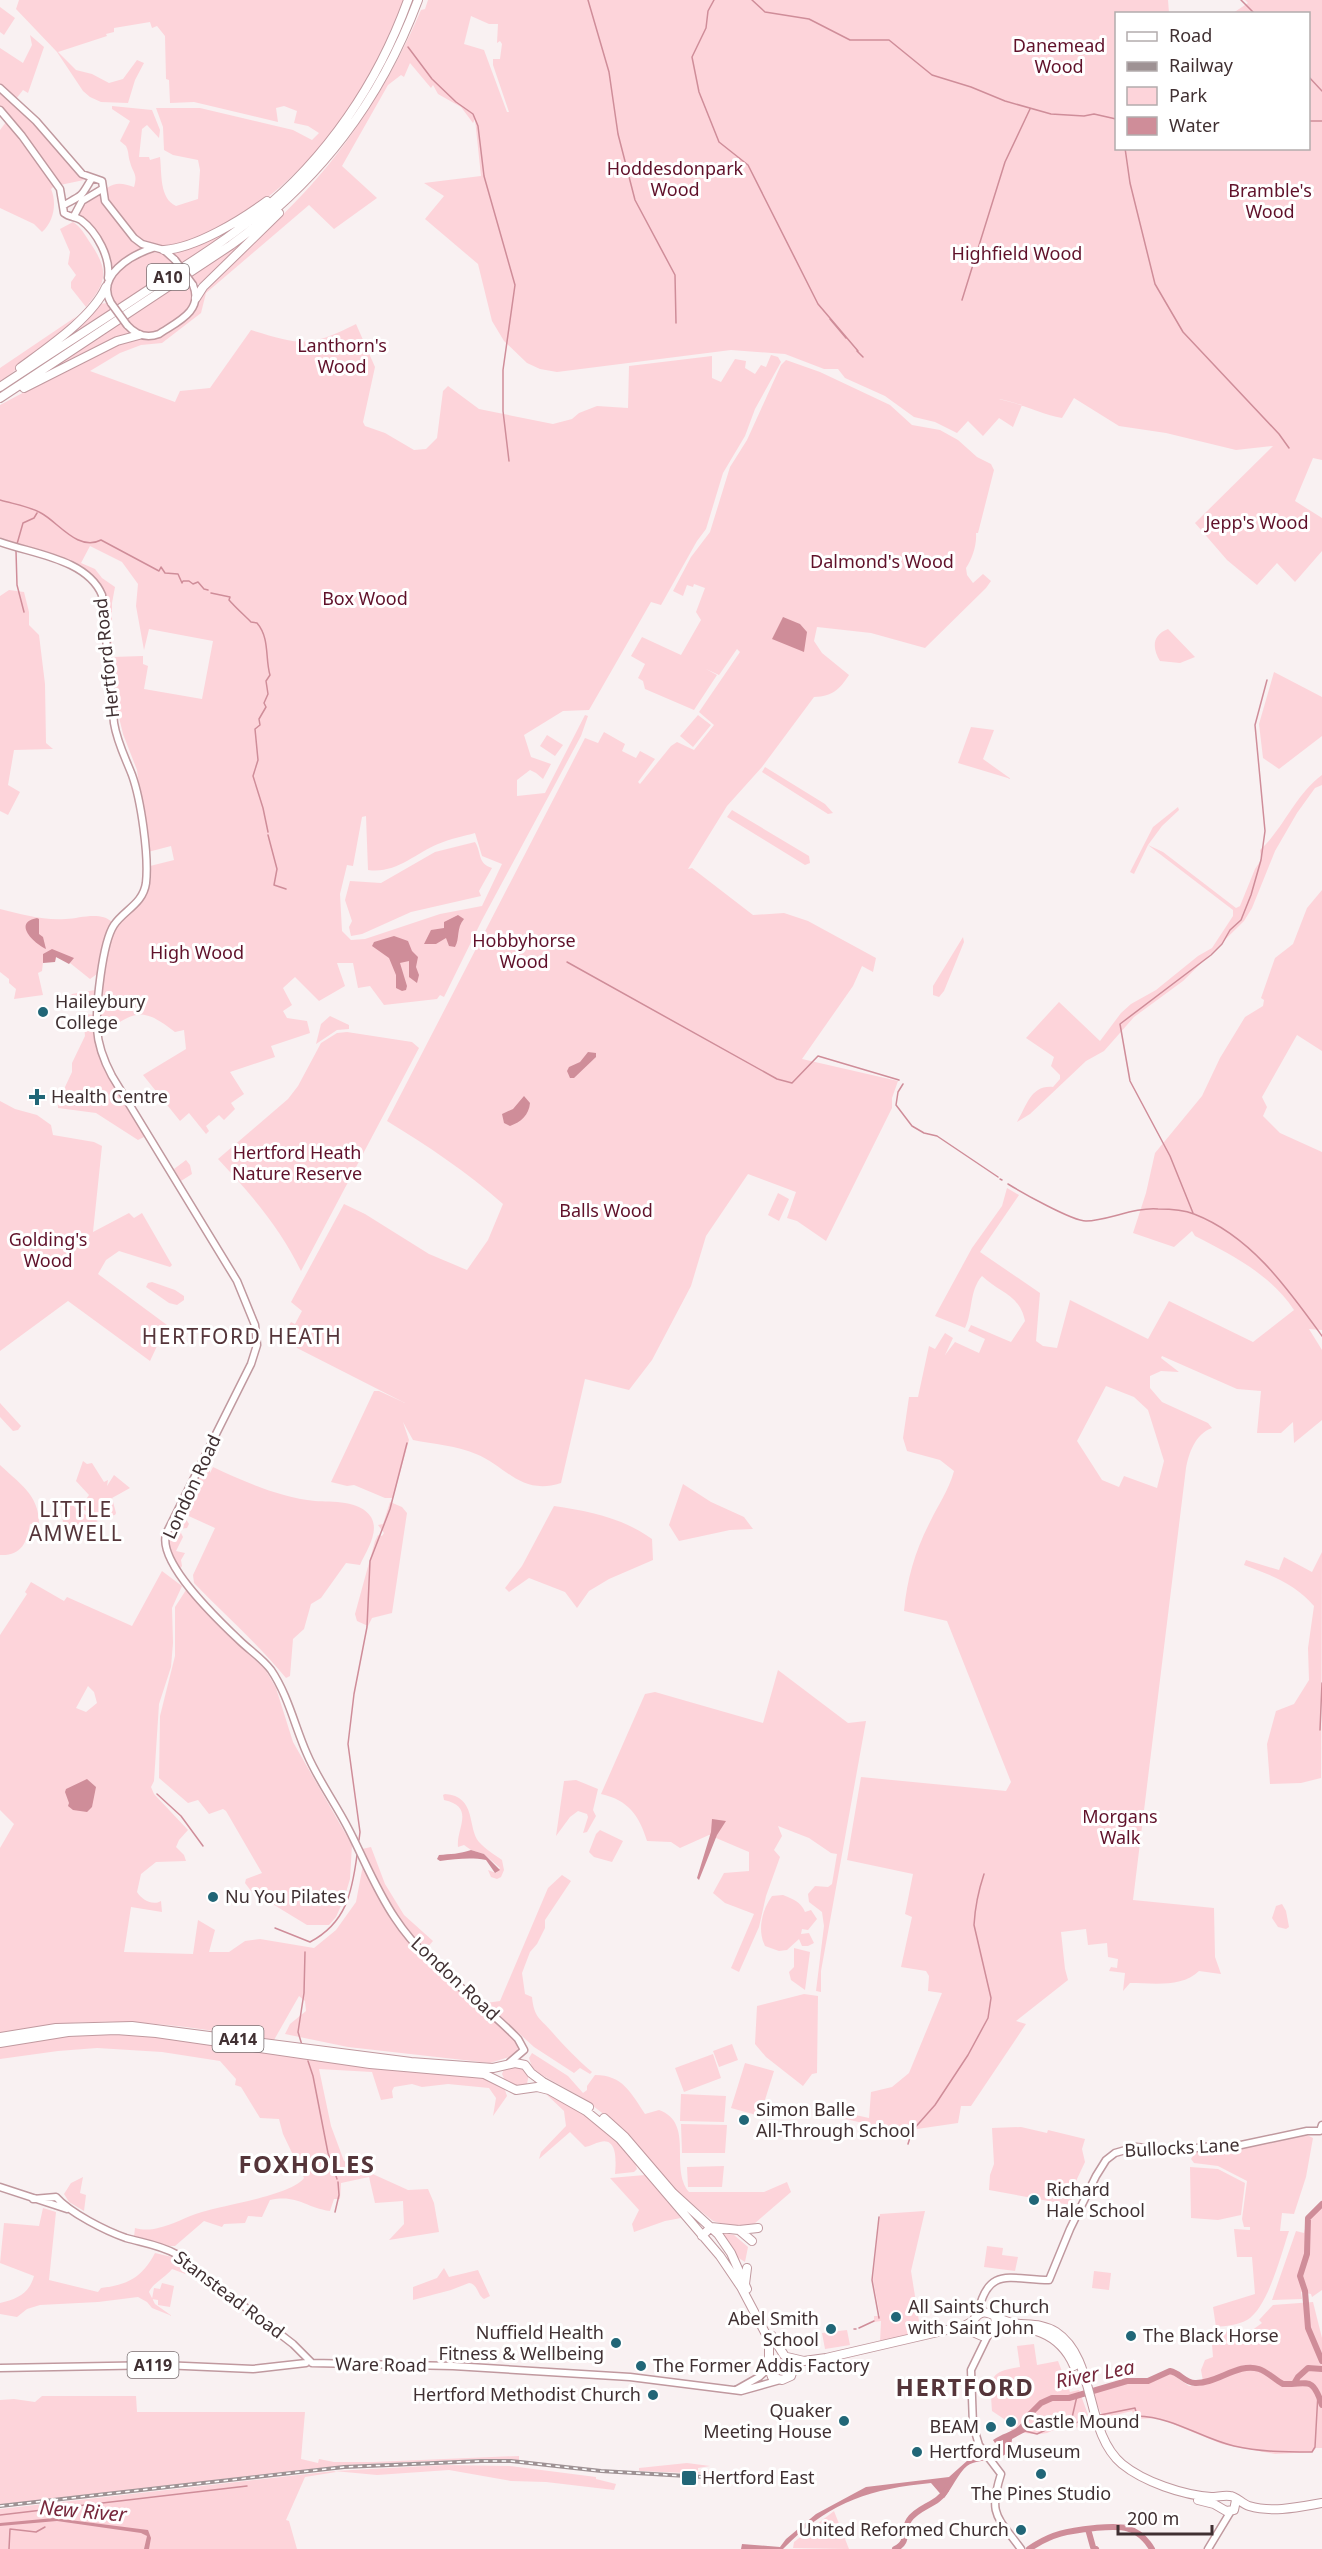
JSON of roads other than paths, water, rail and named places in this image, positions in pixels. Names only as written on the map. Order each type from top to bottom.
[{"type":"highway","name":"A10","points":[[0,385],[237,230],[292,183],[323,149],[355,107],[382,63],[408,0]]},
{"type":"highway","name":"A10","points":[[0,400],[231,245],[262,222],[308,180],[353,127],[370,100],[404,36],[418,0]]},
{"type":"highway","points":[[164,250],[179,248],[256,209],[285,186],[323,149]]},
{"type":"highway","points":[[196,298],[203,287],[266,227],[308,180]]},
{"type":"highway","points":[[0,385],[71,327],[101,298],[106,287]]},
{"type":"highway","points":[[0,400],[68,364],[126,337],[139,335]]},
{"type":"highway","name":"A414","points":[[0,2037],[56,2028],[132,2026],[179,2030],[377,2059],[488,2068],[507,2064]]},
{"type":"highway","name":"A414","points":[[0,2043],[68,2032],[134,2031],[370,2064],[484,2073],[500,2081]]},
{"type":"highway","points":[[507,2064],[525,2066],[531,2073],[577,2099],[608,2122],[625,2137],[673,2193],[711,2227],[731,2253],[745,2284],[794,2366],[789,2378],[780,2380],[772,2376],[769,2340],[724,2262],[627,2148],[599,2121],[551,2091],[540,2087],[516,2090],[506,2086],[500,2081],[499,2073],[507,2064]]},
{"type":"highway","points":[[528,2087],[531,2073]]},
{"type":"highway","points":[[711,2227],[739,2230],[758,2228]]},
{"type":"highway","points":[[702,2236],[711,2227]]},
{"type":"highway","points":[[739,2230],[752,2241]]},
{"type":"highway","points":[[745,2284],[747,2268]]},
{"type":"highway","points":[[770,2365],[779,2355],[804,2361],[839,2355],[964,2326],[975,2317],[992,2314],[1010,2322],[1041,2325],[1060,2335],[1075,2354],[1101,2444],[1117,2465],[1134,2477],[1160,2488],[1229,2507],[1276,2513],[1322,2508]]},
{"type":"highway","points":[[991,2332],[992,2314]]},
{"type":"highway","points":[[975,2317],[977,2334]]},
{"type":"highway","points":[[793,2371],[807,2365],[857,2356],[949,2333],[960,2331],[977,2334],[1028,2328],[1053,2337],[1070,2357],[1105,2443],[1112,2454],[1125,2466],[1177,2489],[1207,2496],[1232,2496],[1229,2507]]},
{"type":"highway","points":[[1225,2496],[1221,2500],[1229,2507],[1248,2505],[1267,2508],[1322,2503]]},
{"type":"main road","points":[[0,88],[36,121],[82,174],[100,180],[102,189],[82,201],[74,216]]},
{"type":"main road","points":[[0,110],[60,189],[64,213],[84,223],[104,250],[109,263],[106,287],[111,303],[127,325],[139,335]]},
{"type":"main road","points":[[64,205],[77,200],[84,194],[92,178]]},
{"type":"main road","name":"A10","points":[[102,189],[108,206],[134,238],[142,244],[164,250],[175,260],[193,285],[196,298],[193,309],[182,319],[153,336],[139,335]]},
{"type":"main road","name":"A10","points":[[108,278],[154,248]]},
{"type":"main road","name":"Hertford Road","points":[[0,542],[87,573],[99,587],[104,602],[111,700],[116,733],[137,795],[146,867],[146,881],[141,898],[116,922]]},
{"type":"main road","name":"London Road","points":[[116,922],[109,935],[98,1013],[99,1038],[105,1063],[236,1279],[251,1309],[257,1335],[255,1353],[248,1374],[166,1534],[167,1554],[186,1582],[231,1632],[271,1671],[282,1691],[312,1765],[349,1829],[378,1890],[403,1931],[448,1976],[509,2030],[524,2047],[523,2052]]},
{"type":"main road","points":[[507,2064],[523,2052],[525,2066]]},
{"type":"main road","name":"Bullocks Lane","points":[[982,2301],[987,2287],[998,2278],[1049,2280],[1070,2229],[1096,2176],[1106,2160],[1115,2153],[1128,2148],[1173,2151],[1206,2146],[1241,2145],[1321,2128]]},
{"type":"main road","name":"Stanstead Road","points":[[0,2185],[33,2199],[54,2202],[116,2234],[159,2246],[176,2254],[293,2344],[308,2362]]},
{"type":"main road","points":[[975,2317],[982,2301],[992,2314]]},
{"type":"main road","points":[[991,2332],[973,2364],[972,2396],[979,2445],[1001,2474],[993,2500],[996,2514],[1021,2549]]},
{"type":"main road","points":[[977,2334],[981,2349]]},
{"type":"main road","name":"Ware Road","points":[[0,2368],[162,2365],[254,2369],[308,2362],[464,2366],[551,2374],[630,2377],[741,2391],[780,2380]]},
{"type":"main road","points":[[736,2390],[759,2378],[770,2365]]},
{"type":"main road","points":[[1208,2548],[1224,2522],[1229,2507]]},
{"type":"water","points":[[783,617],[800,624],[807,632],[804,652],[772,639]]},
{"type":"water","points":[[458,915],[464,919],[455,947],[449,946],[446,938],[436,944],[424,944],[431,930],[444,928],[444,922]]},
{"type":"water","points":[[39,919],[39,934],[43,937],[46,949],[31,938],[26,928],[26,924]]},
{"type":"water","points":[[394,936],[408,941],[412,951],[418,957],[417,983],[409,977],[409,961],[400,963],[407,986],[406,990],[402,991],[396,988],[396,975],[389,958],[372,946],[374,942]]},
{"type":"water","points":[[52,949],[74,958],[69,964],[56,957],[55,962],[43,963],[43,954]]},
{"type":"water","points":[[588,1052],[596,1053],[596,1057],[574,1078],[570,1078],[567,1071],[569,1067],[580,1062]]},
{"type":"water","points":[[524,1096],[530,1103],[526,1114],[510,1126],[504,1123],[502,1114],[513,1109]]},
{"type":"water","points":[[87,1779],[96,1787],[92,1807],[87,1812],[73,1810],[68,1806],[66,1789]]},
{"type":"water","points":[[712,1819],[726,1821],[717,1835],[699,1880],[697,1878],[711,1832]]},
{"type":"water","points":[[471,1850],[484,1854],[500,1870],[495,1873],[486,1860],[469,1858],[440,1861],[437,1859],[439,1855]]},
{"type":"water","points":[[1023,2421],[1029,2425],[1025,2432],[1012,2439],[1007,2453],[1001,2457],[967,2466],[944,2498],[931,2483],[868,2494],[833,2509],[816,2520],[783,2549],[741,2549],[742,2544],[780,2547],[786,2539],[816,2514],[866,2487],[949,2477],[968,2460],[979,2454],[983,2458],[1003,2449],[1003,2440],[995,2443],[993,2440],[1017,2427]]},
{"type":"water","points":[[54,2518],[148,2530],[151,2538],[149,2549],[144,2549],[147,2536],[141,2533],[57,2521],[0,2526],[0,2523]]},
{"type":"waterway","points":[[588,0],[609,72],[618,134],[635,200],[675,275],[676,323]]},
{"type":"waterway","points":[[714,0],[708,11],[706,28],[692,57],[699,92],[719,142],[748,165],[818,304],[858,351]]},
{"type":"waterway","points":[[752,0],[765,12],[809,19],[850,40],[889,40],[932,75],[1005,101],[1051,114],[1084,116],[1094,114],[1115,119]]},
{"type":"waterway","points":[[1241,0],[1253,12]]},
{"type":"waterway","points":[[408,47],[432,79],[456,102],[473,114],[478,126],[484,176],[515,285],[503,370],[503,411],[509,461]]},
{"type":"waterway","points":[[1310,78],[1322,91]]},
{"type":"waterway","points":[[962,300],[1005,162],[1030,109]]},
{"type":"waterway","points":[[1310,121],[1322,121]]},
{"type":"waterway","points":[[1125,150],[1130,183],[1155,284],[1183,332],[1279,434],[1289,448]]},
{"type":"waterway","points":[[830,319],[846,338]]},
{"type":"waterway","points":[[857,351],[863,357]]},
{"type":"waterway","points":[[0,500],[26,507],[48,517],[76,539],[93,543],[101,540],[159,571],[161,567],[165,573],[178,574],[182,583],[183,581],[193,584],[198,582],[208,590]]},
{"type":"waterway","points":[[17,544],[23,523],[34,518],[37,513]]},
{"type":"waterway","points":[[16,551],[17,585],[24,612]]},
{"type":"waterway","points":[[211,593],[230,597],[229,600],[251,622],[257,623],[266,642],[270,675],[266,681],[268,694],[264,703],[266,707],[259,719],[260,725],[255,729],[258,760],[253,776],[268,832]]},
{"type":"waterway","points":[[1193,1213],[1170,1156],[1130,1081],[1120,1024],[1211,955],[1222,944],[1230,930],[1241,920],[1261,860],[1265,831],[1255,725],[1267,680]]},
{"type":"waterway","points":[[268,835],[277,869],[274,885],[286,889]]},
{"type":"waterway","points":[[567,962],[777,1079],[792,1083],[818,1056],[899,1080]]},
{"type":"waterway","points":[[903,1084],[898,1092],[896,1105],[912,1126],[924,1133],[937,1136],[998,1177]]},
{"type":"waterway","points":[[1008,1184],[1047,1206],[1079,1220],[1094,1220],[1140,1210],[1162,1209],[1190,1213],[1214,1224],[1251,1250],[1267,1266],[1322,1336]]},
{"type":"waterway","points":[[359,1840],[360,1832],[348,1744],[354,1694],[367,1627],[370,1561],[390,1509],[407,1443]]},
{"type":"waterway","points":[[1320,1730],[1322,1683]]},
{"type":"waterway","points":[[157,1794],[181,1816],[203,1846]]},
{"type":"waterway","points":[[275,1928],[310,1942],[332,1926],[345,1906],[353,1882],[357,1855]]},
{"type":"waterway","points":[[908,2144],[912,2131],[935,2105],[968,2055],[988,2018],[991,1998],[974,1925],[977,1900],[984,1874]]},
{"type":"waterway","points":[[302,2045],[298,2032],[304,1993],[305,1952]]},
{"type":"waterway","points":[[308,2061],[328,2153],[337,2179]]},
{"type":"waterway","points":[[335,2212],[339,2195],[338,2182]]},
{"type":"waterway","name":"River Lea","points":[[1322,2204],[1308,2218],[1307,2254],[1300,2276],[1305,2291],[1308,2328],[1322,2361]]},
{"type":"waterway","points":[[879,2217],[872,2280],[879,2318]]},
{"type":"waterway","points":[[859,2328],[874,2321]]},
{"type":"waterway","name":"River Lea","points":[[1022,2429],[1028,2416],[1041,2403],[1052,2398],[1069,2398],[1127,2381],[1148,2381],[1170,2371],[1195,2383],[1211,2380],[1243,2368],[1259,2369],[1283,2384],[1312,2385],[1322,2405]]},
{"type":"waterway","name":"River Lea","points":[[1295,2382],[1308,2368],[1322,2369]]},
{"type":"waterway","points":[[1100,2415],[1135,2408],[1137,2416],[1163,2420],[1234,2446],[1263,2451],[1312,2452],[1315,2447],[1318,2393]]},
{"type":"waterway","points":[[1068,2422],[1071,2422],[1077,2396]]},
{"type":"waterway","points":[[1025,2431],[1037,2434],[1061,2423],[1073,2424],[1090,2417]]},
{"type":"waterway","name":"New River","points":[[0,2515],[247,2486]]},
{"type":"waterway","name":"River Lea","points":[[895,2549],[903,2543],[907,2524],[913,2515],[938,2499],[946,2490]]},
{"type":"waterway","name":"New River","points":[[9,2549],[10,2529],[36,2532],[45,2527]]},
{"type":"waterway","points":[[1029,2549],[1045,2539],[1060,2534],[1112,2527],[1134,2531],[1152,2549]]},
{"type":"waterway","points":[[1088,2529],[1093,2547],[1096,2549]]},
{"type":"railway","points":[[0,2506],[344,2467],[481,2461],[511,2461],[601,2471],[721,2478]]},
{"type":"place","name":"Haileybury College","points":[[43,1012]]},
{"type":"place","name":"Health Centre","points":[[37,1097]]},
{"type":"place","name":"Nu You Pilates","points":[[213,1897]]},
{"type":"place","name":"Simon Balle All-Through School","points":[[744,2120]]},
{"type":"place","name":"Richard Hale School","points":[[1034,2200]]},
{"type":"place","name":"All Saints Church with Saint John","points":[[896,2317]]},
{"type":"place","name":"Abel Smith School","points":[[831,2329]]},
{"type":"place","name":"The Black Horse","points":[[1131,2336]]},
{"type":"place","name":"Nuffield Health Fitness & Wellbeing","points":[[616,2343]]},
{"type":"place","name":"The Former Addis Factory","points":[[641,2366]]},
{"type":"place","name":"Hertford Methodist Church","points":[[653,2395]]},
{"type":"place","name":"Quaker Meeting House","points":[[844,2421]]},
{"type":"place","name":"Castle Mound","points":[[1011,2422]]},
{"type":"place","name":"BEAM","points":[[991,2427]]},
{"type":"place","name":"Hertford Museum","points":[[917,2452]]},
{"type":"place","name":"The Pines Studio","points":[[1041,2474]]},
{"type":"place","name":"Hertford East","points":[[689,2478]]},
{"type":"place","name":"United Reformed Church","points":[[1021,2530]]},
{"type":"district","name":"HERTFORD HEATH","points":[[242,1337]]},
{"type":"district","name":"LITTLE AMWELL","points":[[76,1522]]},
{"type":"district","name":"FOXHOLES","points":[[307,2165]]},
{"type":"district","name":"HERTFORD","points":[[965,2388]]},
{"type":"park label","name":"Danemead Wood","points":[[1059,56]]},
{"type":"park label","name":"Hoddesdonpark Wood","points":[[675,180]]},
{"type":"park label","name":"Bramble's Wood","points":[[1270,201]]},
{"type":"park label","name":"Highfield Wood","points":[[1017,254]]},
{"type":"park label","name":"Lanthorn's Wood","points":[[342,356]]},
{"type":"park label","name":"Jepp's Wood","points":[[1257,523]]},
{"type":"park label","name":"Dalmond's Wood","points":[[882,562]]},
{"type":"park label","name":"Box Wood","points":[[365,599]]},
{"type":"park label","name":"Hobbyhorse Wood","points":[[524,951]]},
{"type":"park label","name":"High Wood","points":[[197,953]]},
{"type":"park label","name":"Hertford Heath Nature Reserve","points":[[297,1163]]},
{"type":"park label","name":"Balls Wood","points":[[606,1211]]},
{"type":"park label","name":"Golding's Wood","points":[[48,1250]]},
{"type":"park label","name":"Morgans Walk","points":[[1120,1827]]}]
